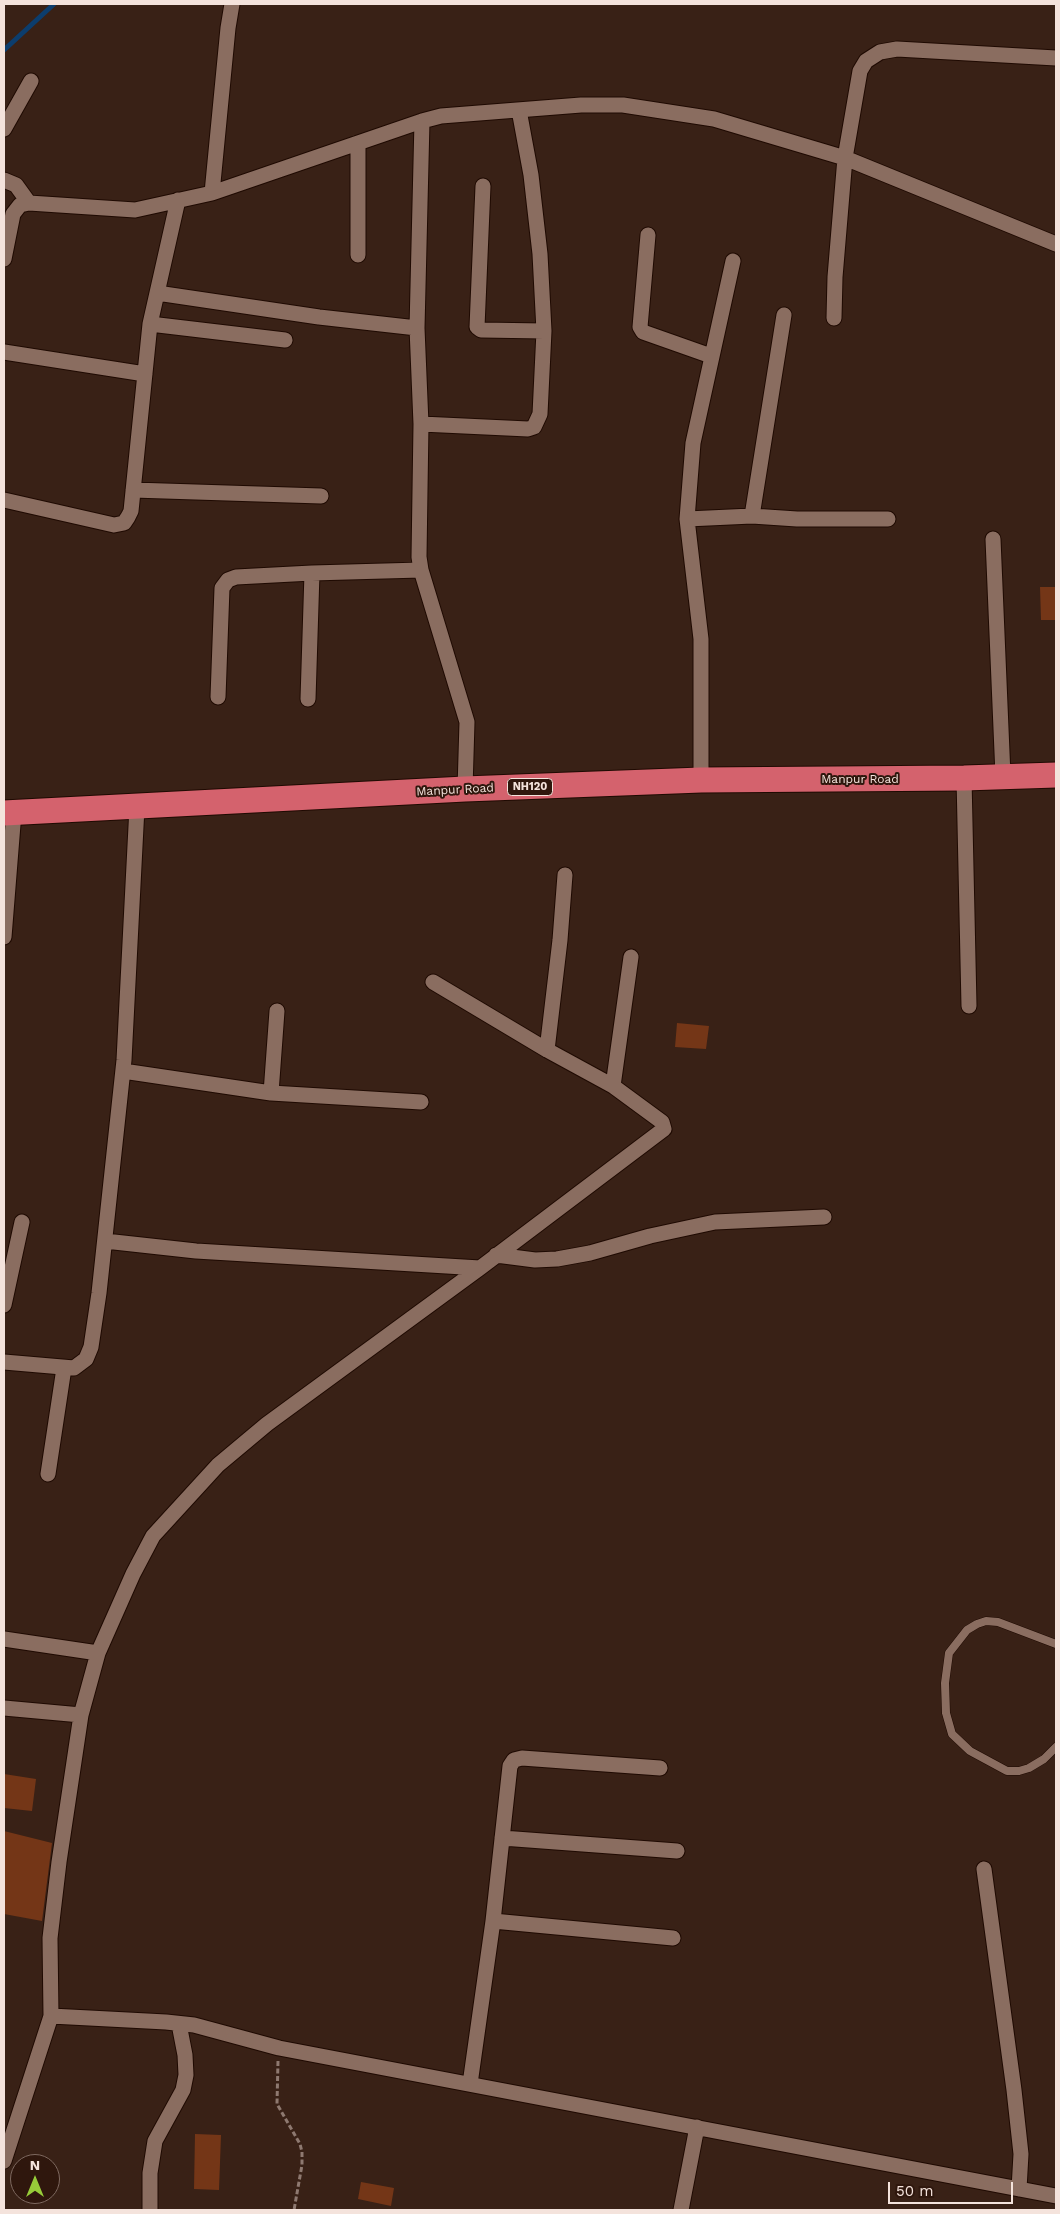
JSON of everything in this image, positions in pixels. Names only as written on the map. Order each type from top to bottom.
[{"type":"highway","name":"Manpur Road","points":[[9,812],[465,789],[701,780],[964,778],[1056,775]]},
{"type":"street","points":[[212,193],[232,4]]},
{"type":"street","points":[[834,318],[835,277],[845,158],[860,71],[866,61],[880,52],[897,49],[1056,58]]},
{"type":"street","points":[[4,129],[31,81]]},
{"type":"street","points":[[4,259],[13,214],[20,205],[29,203],[135,210],[212,193],[441,116],[623,104],[714,119],[845,158],[1056,244]]},
{"type":"street","points":[[421,424],[528,429],[534,427],[540,414],[544,331],[535,206],[519,110]]},
{"type":"street","points":[[422,121],[417,328],[421,424],[419,557],[421,570],[467,722],[465,789]]},
{"type":"street","points":[[358,143],[358,256]]},
{"type":"street","points":[[4,180],[16,185],[29,203]]},
{"type":"street","points":[[483,186],[477,327],[482,330],[544,331]]},
{"type":"street","points":[[4,500],[114,525],[124,523],[128,517],[131,511],[150,324],[178,200]]},
{"type":"street","points":[[648,235],[640,327],[643,332],[710,356]]},
{"type":"street","points":[[701,780],[701,639],[687,519],[692,443],[710,356],[733,261]]},
{"type":"street","points":[[157,293],[319,317],[417,328]]},
{"type":"street","points":[[752,516],[784,315]]},
{"type":"street","points":[[150,324],[285,340]]},
{"type":"street","points":[[4,352],[145,374]]},
{"type":"street","points":[[133,490],[321,496]]},
{"type":"street","points":[[687,519],[752,516],[797,520],[888,520]]},
{"type":"street","points":[[993,539],[1002,776]]},
{"type":"street","points":[[218,697],[224,584],[236,577],[421,570]]},
{"type":"street","points":[[308,699],[312,573]]},
{"type":"street","points":[[964,778],[969,1006]]},
{"type":"street","points":[[4,1362],[74,1368],[86,1359],[90,1347],[105,1241],[123,1071],[137,807]]},
{"type":"street","points":[[4,936],[9,812]]},
{"type":"street","points":[[547,1050],[560,940],[565,876]]},
{"type":"street","points":[[613,1086],[631,957]]},
{"type":"street","points":[[4,2161],[51,2016],[50,1938],[59,1862],[81,1715],[98,1653],[133,1574],[153,1536],[218,1465],[267,1424],[662,1132],[662,1122],[613,1086],[547,1050],[433,982]]},
{"type":"street","points":[[271,1092],[277,1011]]},
{"type":"street","points":[[123,1071],[271,1092],[421,1102]]},
{"type":"street","points":[[496,1255],[536,1260],[557,1259],[590,1253],[650,1236],[715,1222],[824,1217]]},
{"type":"street","points":[[4,1304],[22,1222]]},
{"type":"street","points":[[105,1241],[196,1252],[480,1268]]},
{"type":"street","points":[[48,1474],[64,1368]]},
{"type":"street","points":[[4,1639],[98,1653]]},
{"type":"street","points":[[4,1708],[81,1715]]},
{"type":"street","points":[[470,2084],[493,1921],[508,1771],[514,1760],[522,1758],[660,1768]]},
{"type":"street","points":[[502,1838],[676,1851]]},
{"type":"street","points":[[984,1869],[1014,2090],[1020,2154],[1019,2189]]},
{"type":"street","points":[[493,1921],[673,1938]]},
{"type":"street","points":[[51,2016],[194,2026],[279,2048],[1056,2196]]},
{"type":"street","points":[[150,2210],[150,2173],[155,2141],[183,2090],[186,2075],[185,2055],[179,2024]]},
{"type":"street","points":[[681,2210],[697,2128]]},
{"type":"lane","points":[[1056,1644],[998,1622],[986,1621],[977,1624],[967,1630],[949,1653],[945,1683],[946,1713],[952,1734],[970,1751],[1007,1771],[1019,1772],[1044,1759],[1056,1747]]},
{"type":"path","points":[[279,2048],[277,2104],[300,2144],[302,2152],[302,2165],[294,2210]]},
{"type":"building","points":[[1040,587],[1056,587],[1056,620],[1041,620]]},
{"type":"building","points":[[677,1023],[709,1026],[706,1049],[675,1047]]},
{"type":"building","points":[[4,1774],[36,1779],[32,1811],[4,1808]]},
{"type":"building","points":[[4,1831],[52,1843],[42,1921],[4,1914]]},
{"type":"building","points":[[195,2134],[221,2135],[219,2190],[194,2189]]},
{"type":"building","points":[[361,2182],[394,2188],[391,2206],[358,2199]]},
{"type":"waterway","points":[[4,50],[54,4]]}]
